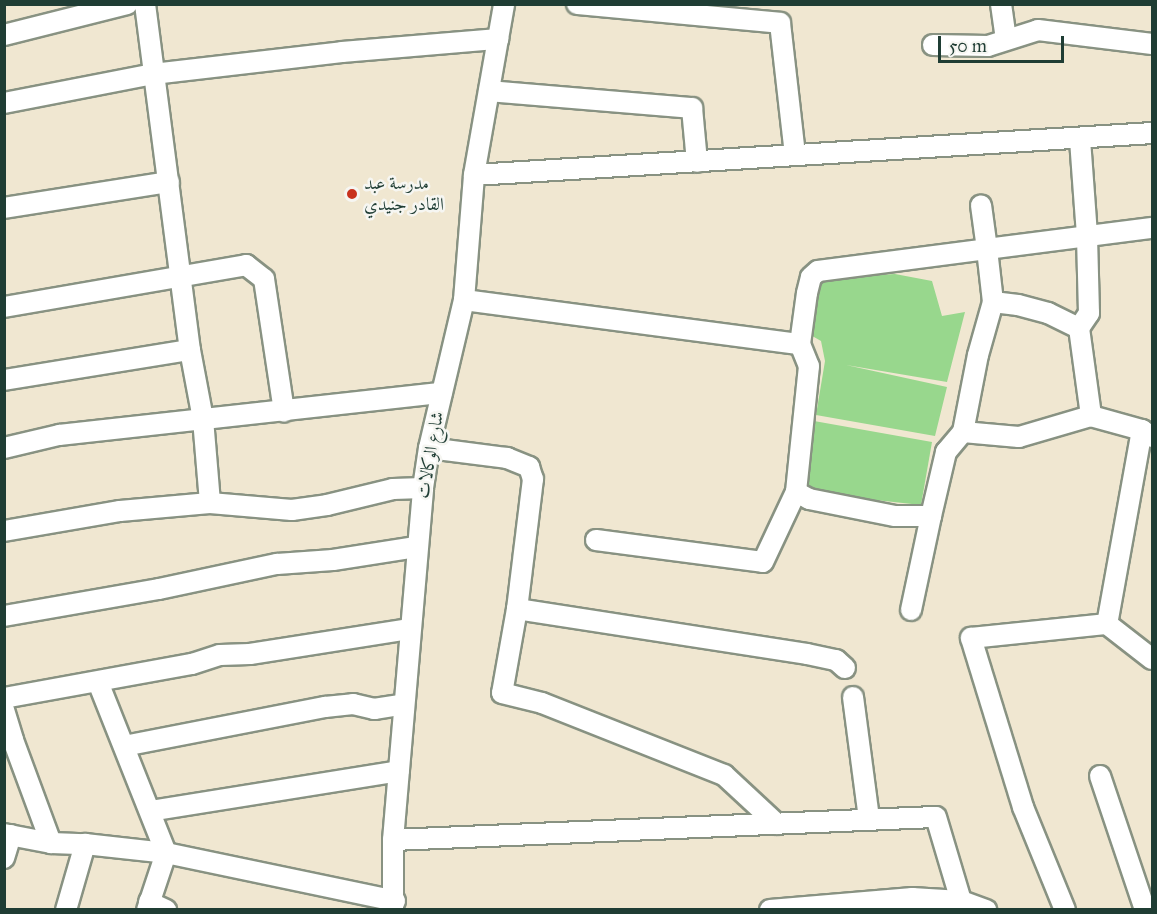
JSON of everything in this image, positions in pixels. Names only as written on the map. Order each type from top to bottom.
[{"type":"street","points":[[4,35],[127,4]]},
{"type":"street","points":[[145,4],[190,350],[203,419],[210,503]]},
{"type":"street","name":"شارع الوكالات","points":[[394,905],[393,840],[416,547],[423,488],[429,448],[464,300],[474,175],[504,4]]},
{"type":"street","points":[[577,4],[780,23],[795,154]]},
{"type":"street","points":[[1001,4],[1006,40]]},
{"type":"street","points":[[933,45],[988,46],[1038,30],[1152,44]]},
{"type":"street","points":[[4,103],[153,74],[342,52],[498,39]]},
{"type":"street","points":[[489,91],[692,108],[697,162]]},
{"type":"street","points":[[474,175],[1152,133]]},
{"type":"street","points":[[1080,139],[1087,235],[1089,313],[1080,328],[1091,416]]},
{"type":"street","points":[[4,208],[168,182]]},
{"type":"street","points":[[911,609],[946,452],[963,432],[978,355],[993,302],[981,205]]},
{"type":"street","points":[[596,540],[763,562],[796,492],[809,366],[800,344],[807,293],[811,278],[818,271],[1152,228]]},
{"type":"street","points":[[4,307],[246,265],[264,279],[284,412]]},
{"type":"street","points":[[464,300],[800,344]]},
{"type":"street","points":[[993,302],[1018,305],[1048,313],[1080,328]]},
{"type":"street","points":[[4,380],[190,350]]},
{"type":"street","points":[[4,448],[59,435],[442,393]]},
{"type":"street","points":[[963,432],[1018,437],[1091,416],[1147,434],[1107,624]]},
{"type":"street","points":[[429,448],[507,458],[530,467],[533,479],[517,609],[502,693],[542,703],[724,776],[777,824]]},
{"type":"street","points":[[4,531],[120,511],[210,503],[292,510],[327,505],[393,489],[423,488]]},
{"type":"street","points":[[796,492],[809,499],[895,516],[931,516]]},
{"type":"street","points":[[4,616],[159,589],[277,564],[333,560],[416,547]]},
{"type":"street","points":[[517,609],[807,654],[836,660],[845,668]]},
{"type":"street","points":[[1065,909],[1023,807],[971,638],[1107,624],[1152,658]]},
{"type":"street","points":[[4,698],[192,664],[220,655],[250,654],[410,628]]},
{"type":"street","points":[[98,682],[166,853],[154,907]]},
{"type":"street","points":[[853,697],[869,819]]},
{"type":"street","points":[[124,746],[325,707],[353,704],[374,709],[404,704]]},
{"type":"street","points":[[4,710],[51,843]]},
{"type":"street","points":[[150,811],[399,771]]},
{"type":"street","points":[[1100,776],[1145,909]]},
{"type":"street","points":[[393,840],[936,817],[960,901]]},
{"type":"street","points":[[4,858],[8,835],[51,843],[85,844],[166,853],[394,905]]},
{"type":"street","points":[[66,909],[85,844]]},
{"type":"street","points":[[770,909],[960,901],[986,909]]},
{"type":"green space","points":[[895,274],[932,281],[942,316],[965,312],[947,382],[846,365],[947,387],[935,436],[816,415],[825,361],[821,341],[807,333],[816,283],[824,278]]},
{"type":"green space","points":[[814,421],[932,442],[921,505],[812,493],[806,479]]},
{"type":"place","name":"مدرسة عبد القادر جنيدي","points":[[352,194]]}]
